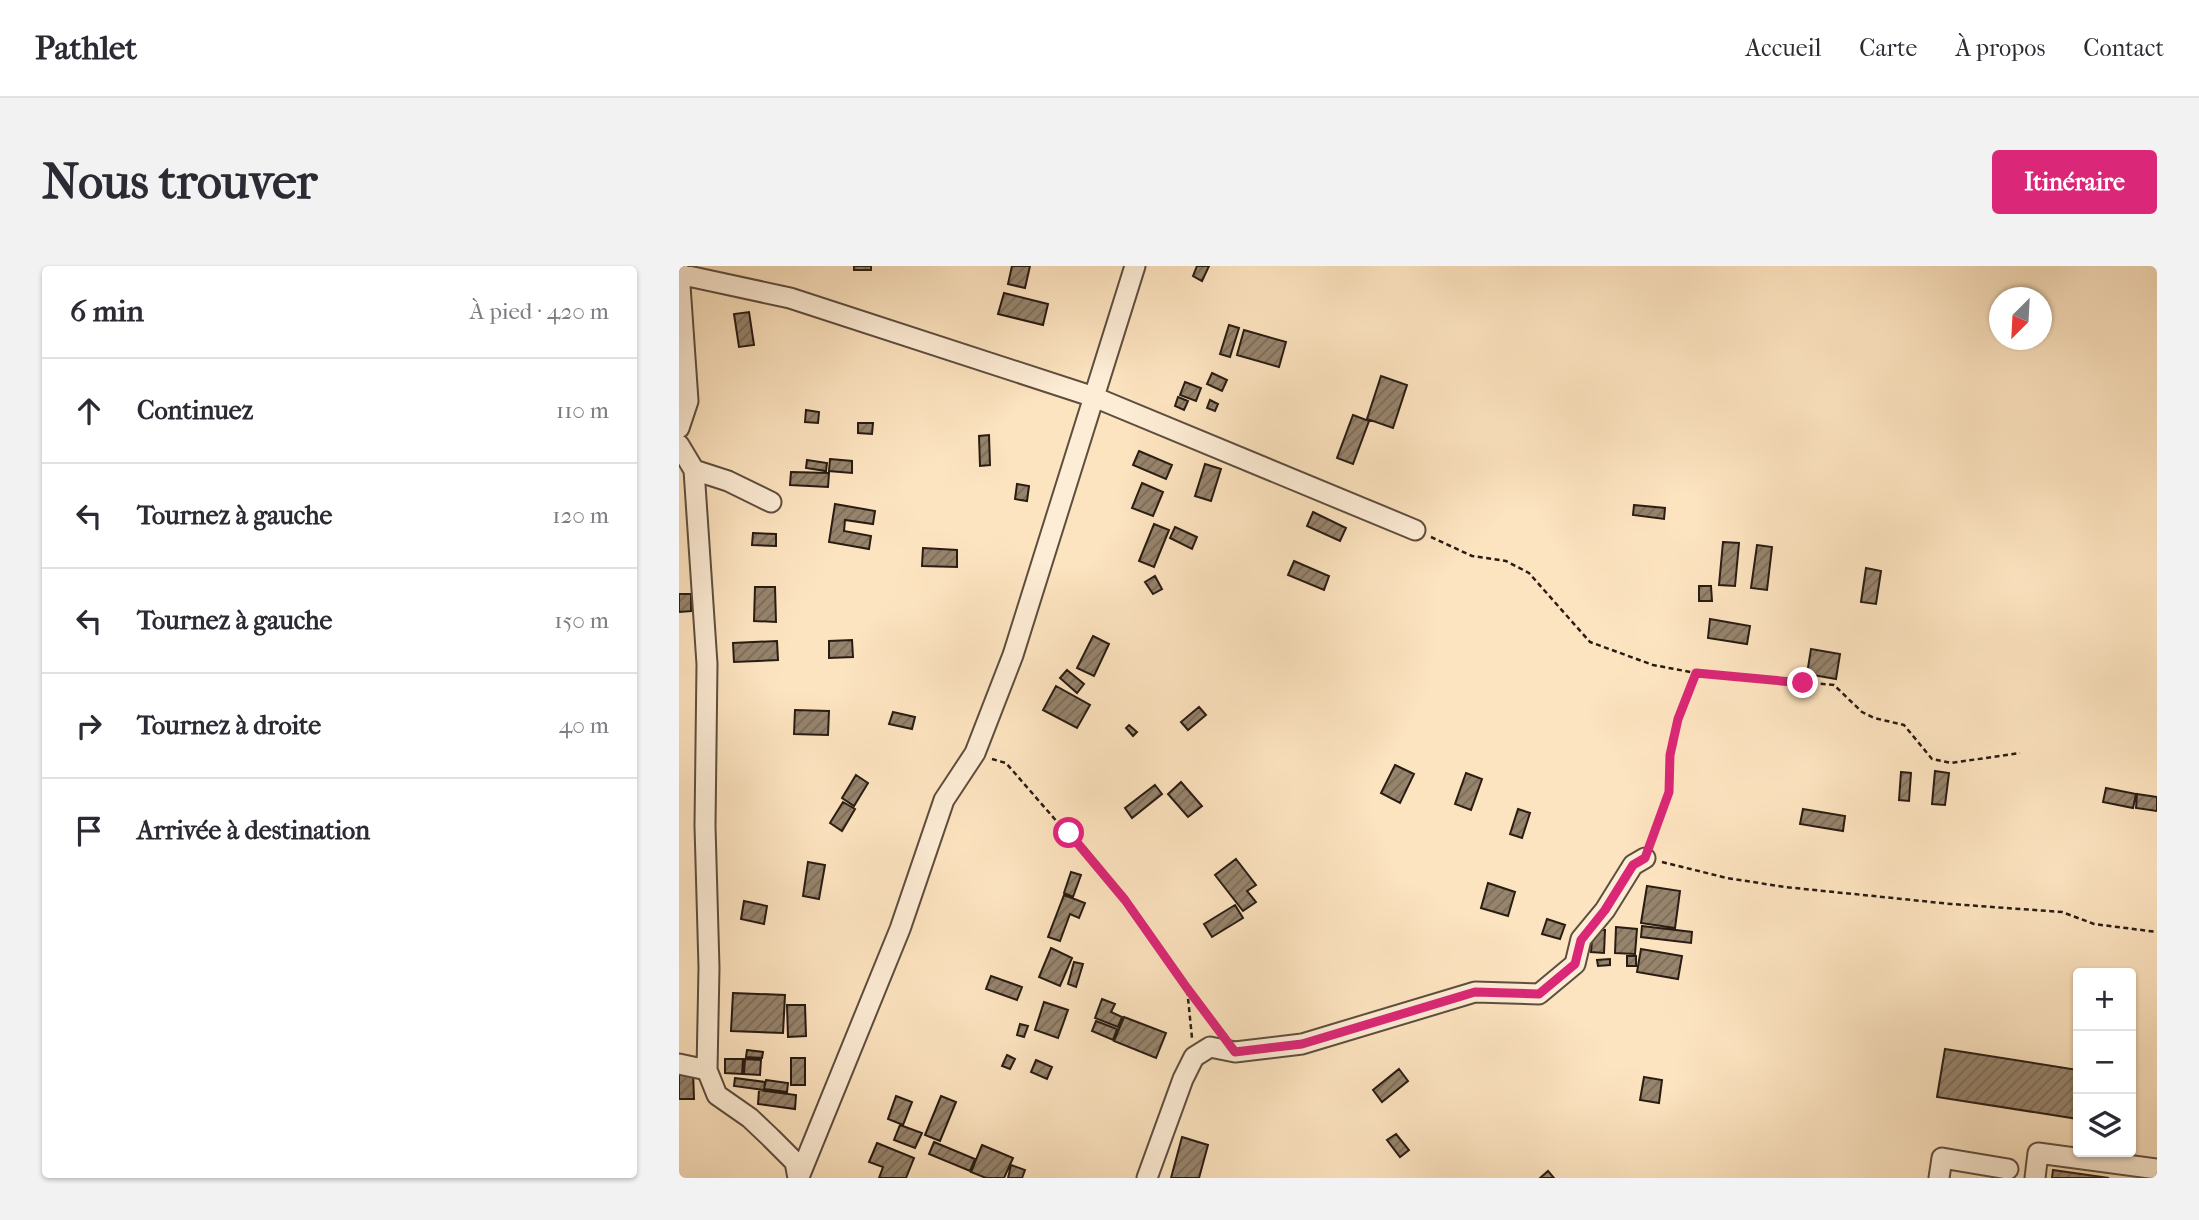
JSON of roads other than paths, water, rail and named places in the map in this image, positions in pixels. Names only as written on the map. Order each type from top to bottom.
[{"type":"street","points":[[799,1177],[900,929],[944,800],[975,753],[1013,655],[1135,266]]},
{"type":"street","points":[[679,428],[688,401],[679,273],[789,298],[1094,397],[1415,530]]},
{"type":"street","points":[[679,445],[694,470],[707,664],[707,1070],[717,1095],[750,1118],[795,1162],[799,1177]]},
{"type":"street","points":[[694,470],[728,481],[771,502]]},
{"type":"street","points":[[1147,1178],[1182,1079],[1194,1057],[1210,1047],[1235,1052],[1302,1044],[1475,992],[1539,994],[1575,964],[1581,940],[1605,910],[1633,865],[1645,858]]},
{"type":"street","points":[[679,1064],[707,1070]]},
{"type":"street","points":[[2035,1178],[2038,1153],[2157,1169]]},
{"type":"street","points":[[1939,1178],[1942,1158],[2008,1169]]}]
